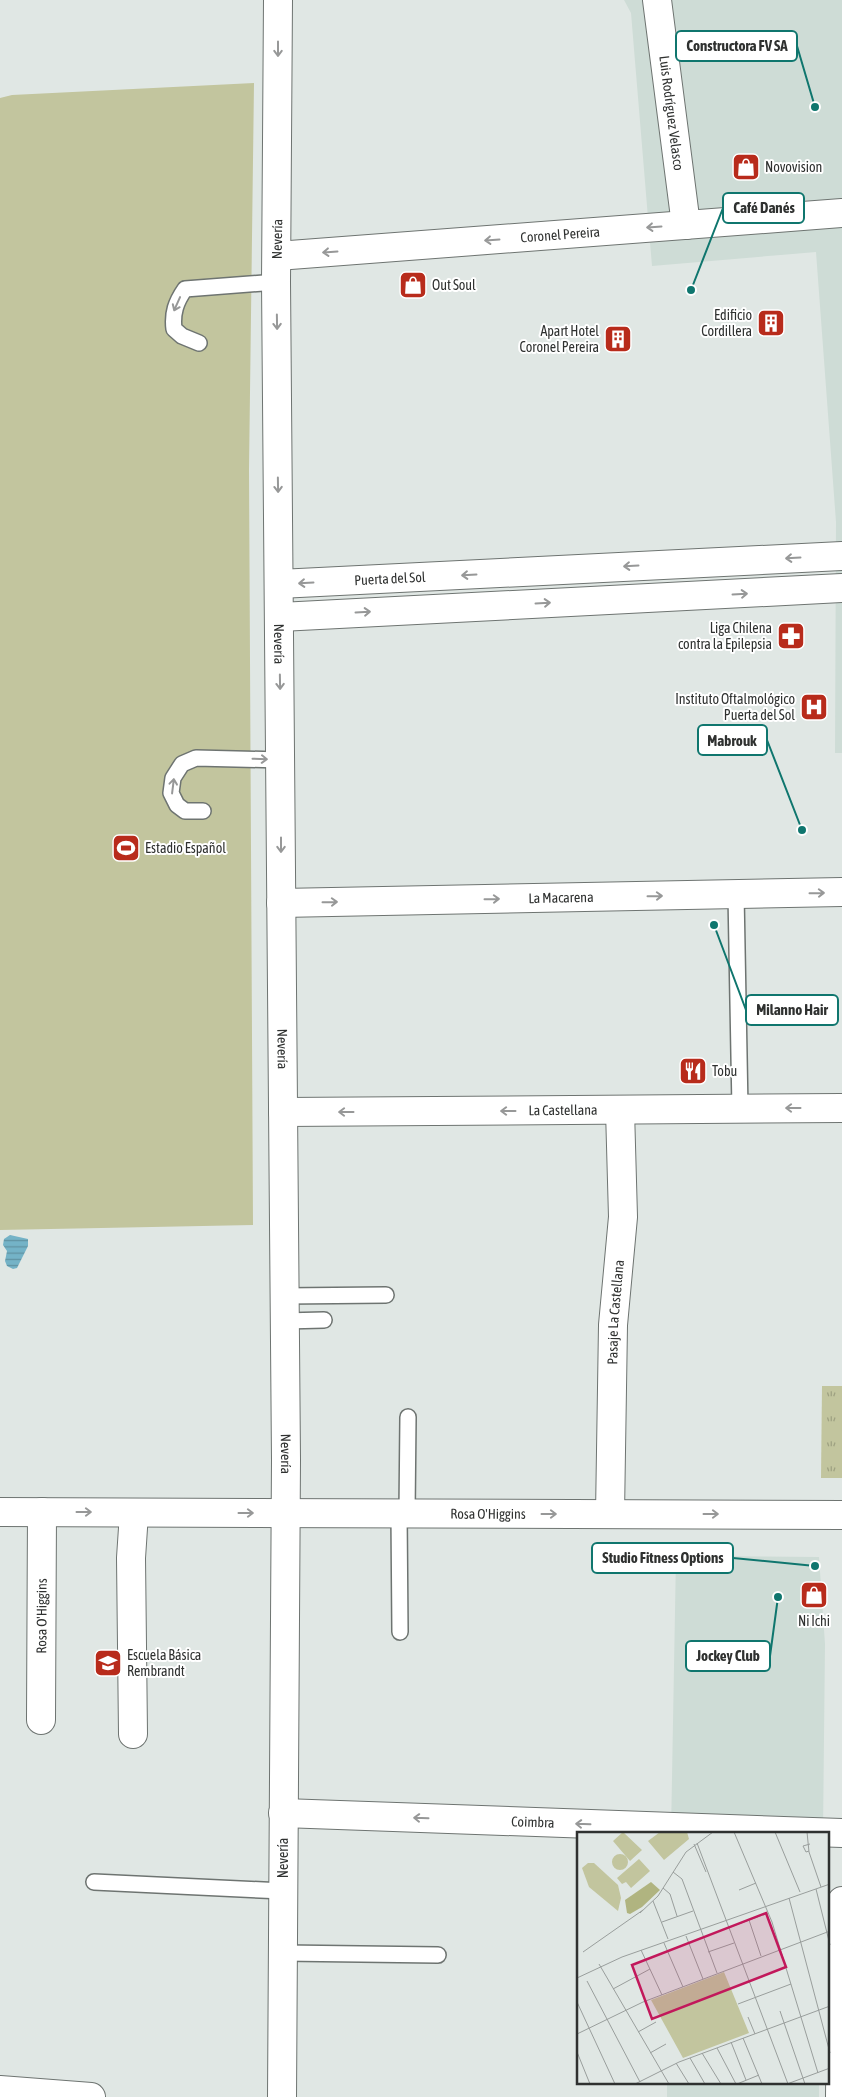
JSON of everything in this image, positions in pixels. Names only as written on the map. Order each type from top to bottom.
[{"type":"street","name":"Nevería","points":[[278,0],[277,269],[286,1513],[282,2097]]},
{"type":"street","name":"Luis Rodríguez Velasco","points":[[658,0],[686,225]]},
{"type":"street","name":"Coronel Pereira","points":[[277,269],[686,225],[842,213]]},
{"type":"street","name":"Puerta del Sol","points":[[279,584],[842,556]]},
{"type":"street","points":[[703,563],[704,595]]},
{"type":"street","points":[[502,573],[502,606]]},
{"type":"street","points":[[280,617],[842,588]]},
{"type":"street","name":"La Macarena","points":[[281,903],[842,892]]},
{"type":"street","name":"La Castellana","points":[[283,1112],[842,1108]]},
{"type":"street","name":"Pasaje La Castellana","points":[[610,1514],[613,1325],[623,1217],[620,1110]]},
{"type":"street","name":"Rosa O'Higgins","points":[[0,1512],[842,1515]]},
{"type":"street","name":"Rosa O'Higgins","points":[[41,1720],[42,1512]]},
{"type":"street","points":[[133,1734],[131,1558],[134,1512]]},
{"type":"street","name":"Coimbra","points":[[283,1813],[789,1832]]},
{"type":"street","points":[[840,2097],[842,1901]]},
{"type":"street","points":[[0,2090],[91,2097]]},
{"type":"lane","points":[[199,343],[182,336],[174,329],[172,317],[177,301],[185,289],[277,269]]},
{"type":"lane","points":[[203,811],[185,811],[177,805],[174,799],[172,793],[173,778],[182,764],[196,758],[281,760]]},
{"type":"lane","points":[[736,894],[740,1109]]},
{"type":"lane","points":[[284,1308],[386,1295]]},
{"type":"lane","points":[[284,1308],[324,1320]]},
{"type":"lane","points":[[400,1632],[408,1416]]},
{"type":"lane","points":[[94,1882],[282,1891]]},
{"type":"lane","points":[[283,1953],[438,1955]]},
{"type":"shaded area","points":[[624,0],[842,0],[842,753],[835,753],[836,522],[816,252],[652,266],[631,13]]},
{"type":"shaded area","points":[[676,1556],[819,1557],[825,1644],[823,1832],[671,1832]]},
{"type":"shaded area","points":[[667,2084],[819,2084],[819,2097],[667,2097]]},
{"type":"green space","name":"Estadio Español","points":[[254,83],[249,470],[253,1225],[0,1230],[0,98],[12,95]]},
{"type":"green space","points":[[822,1386],[842,1386],[842,1478],[821,1478]]},
{"type":"water","points":[[10,1235],[28,1239],[28,1246],[17,1268],[13,1269],[7,1266],[5,1261],[7,1251],[3,1245],[4,1239]]},
{"type":"place","name":"Constructora FV SA","points":[[815,107]]},
{"type":"place","name":"Novovision","points":[[746,167]]},
{"type":"place","name":"Out Soul","points":[[413,285]]},
{"type":"place","name":"Café Danés","points":[[691,290]]},
{"type":"place","name":"Edificio Cordillera","points":[[771,323]]},
{"type":"place","name":"Apart Hotel Coronel Pereira","points":[[618,339]]},
{"type":"place","name":"Liga Chilena contra la Epilepsia","points":[[791,636]]},
{"type":"place","name":"Instituto Oftalmológico Puerta del Sol","points":[[814,707]]},
{"type":"place","name":"Mabrouk","points":[[802,830]]},
{"type":"place","name":"Estadio Español","points":[[126,848]]},
{"type":"place","name":"Milanno Hair","points":[[714,925]]},
{"type":"place","name":"Tobu","points":[[693,1071]]},
{"type":"place","name":"Studio Fitness Options","points":[[815,1566]]},
{"type":"place","name":"Ni Ichi","points":[[814,1595]]},
{"type":"place","name":"Jockey Club","points":[[778,1597]]},
{"type":"place","name":"Escuela Básica Rembrandt","points":[[108,1663]]}]
